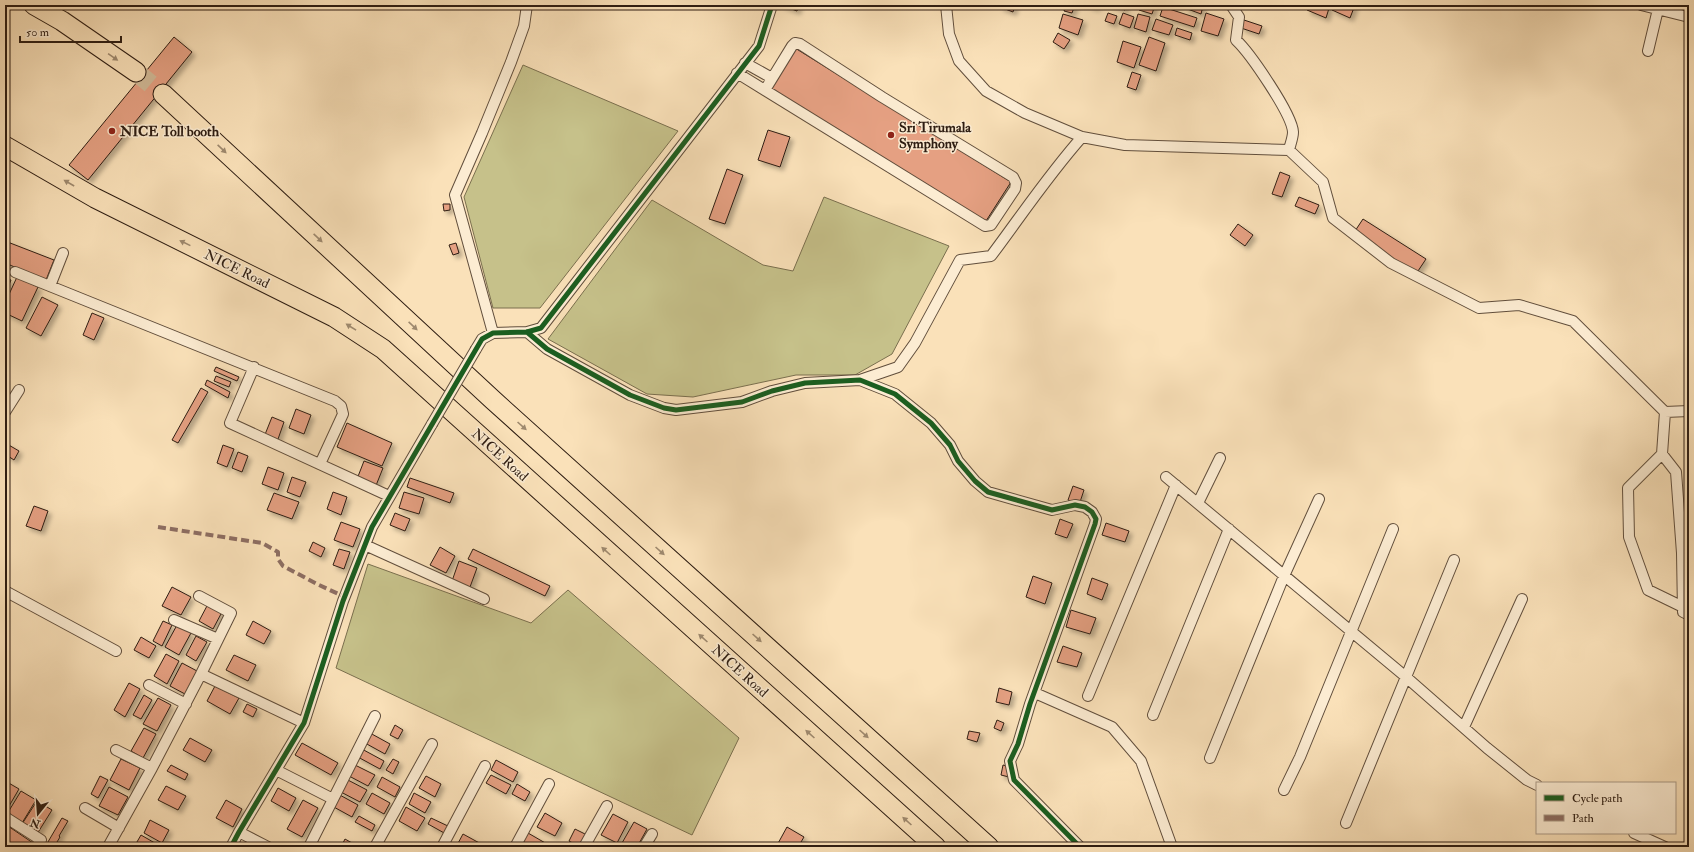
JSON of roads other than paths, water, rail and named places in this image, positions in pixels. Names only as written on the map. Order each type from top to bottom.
[{"type":"highway","points":[[34,5],[62,21],[136,72]]},
{"type":"highway","points":[[163,94],[493,400],[989,847]]},
{"type":"highway","name":"NICE Road","points":[[5,146],[102,201],[334,317],[383,350],[936,847]]},
{"type":"street","points":[[493,333],[455,195],[482,133],[524,26],[527,5]]},
{"type":"street","points":[[232,847],[239,832],[304,723],[343,601],[372,527],[482,339],[493,333],[527,332],[541,328],[759,46],[772,5]]},
{"type":"street","points":[[946,5],[949,34],[959,61],[986,90],[1025,113],[1082,137],[1125,145],[1288,150],[1323,182],[1333,218],[1391,263],[1479,308],[1519,305],[1573,321],[1665,412],[1689,411]]},
{"type":"street","points":[[1231,5],[1238,17],[1236,40],[1246,49],[1261,71],[1288,118],[1293,132],[1288,150]]},
{"type":"street","points":[[1641,5],[1658,7],[1689,17]]},
{"type":"street","points":[[1648,51],[1658,7]]},
{"type":"street","points":[[737,73],[986,226],[991,224],[1015,189],[1016,182],[1013,177],[882,97],[800,44],[795,43],[792,46],[766,90]]},
{"type":"street","points":[[745,63],[772,78]]},
{"type":"street","points":[[527,332],[560,358],[630,395],[664,408],[676,410],[742,402],[772,391],[805,383],[860,380],[898,367],[915,343],[960,260],[991,256],[1057,166],[1082,137]]},
{"type":"street","points":[[50,286],[63,253]]},
{"type":"street","points":[[15,272],[336,401],[341,406],[343,414],[320,464]]},
{"type":"street","points":[[254,367],[230,423],[389,496]]},
{"type":"street","points":[[860,380],[895,394],[931,423],[950,445],[958,461],[974,481],[988,492],[1045,509],[1052,510],[1075,505],[1085,507],[1092,512],[1096,519],[1030,704],[1018,744],[1010,761],[1014,780],[1080,847]]},
{"type":"street","points":[[5,412],[19,390]]},
{"type":"street","points":[[1665,412],[1662,454],[1628,488],[1629,537],[1648,590],[1686,611]]},
{"type":"street","points":[[1662,454],[1676,472],[1686,611]]},
{"type":"street","points":[[1198,503],[1220,458]]},
{"type":"street","points":[[1166,477],[1527,780],[1536,784]]},
{"type":"street","points":[[1088,696],[1176,485]]},
{"type":"street","points":[[1210,758],[1284,576],[1319,498]]},
{"type":"street","points":[[1153,715],[1229,529]]},
{"type":"street","points":[[1284,790],[1300,757],[1393,529]]},
{"type":"street","points":[[365,545],[484,599]]},
{"type":"street","points":[[1346,823],[1454,560]]},
{"type":"street","points":[[5,591],[116,651]]},
{"type":"street","points":[[108,847],[186,704],[231,613],[199,596]]},
{"type":"street","points":[[1464,727],[1522,599]]},
{"type":"street","points":[[174,620],[218,639]]},
{"type":"street","points":[[201,674],[304,723]]},
{"type":"street","points":[[149,685],[186,704]]},
{"type":"street","points":[[1035,693],[1112,727],[1141,761],[1172,847]]},
{"type":"street","points":[[309,847],[375,716]]},
{"type":"street","points":[[375,847],[432,744]]},
{"type":"street","points":[[116,750],[152,768]]},
{"type":"street","points":[[442,847],[485,766]]},
{"type":"street","points":[[276,770],[333,799]]},
{"type":"street","points":[[515,847],[548,784]]},
{"type":"street","points":[[584,847],[607,806]]},
{"type":"street","points":[[85,808],[119,828]]},
{"type":"street","points":[[5,817],[41,840],[36,847]]},
{"type":"street","points":[[239,832],[268,847]]},
{"type":"street","points":[[644,847],[652,834]]},
{"type":"street","points":[[1636,834],[1665,847]]},
{"type":"tunnel","points":[[136,72],[163,94]]},
{"type":"place","name":"NICE Toll booth","points":[[112,131]]},
{"type":"place","name":"Sri Tirumala Symphony","points":[[891,135]]}]
